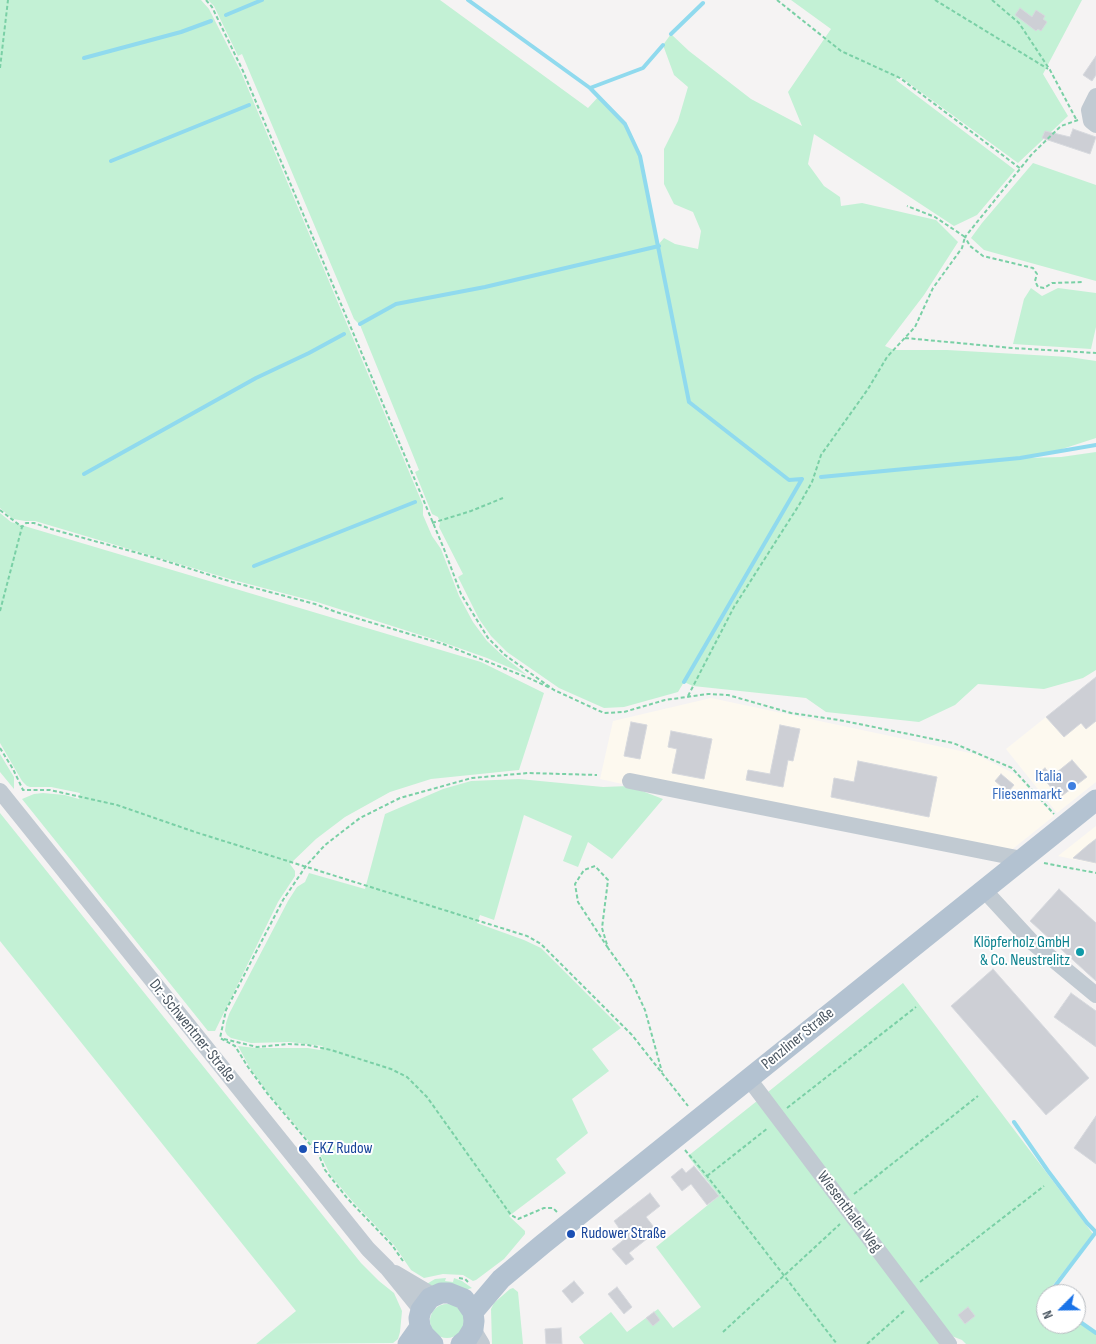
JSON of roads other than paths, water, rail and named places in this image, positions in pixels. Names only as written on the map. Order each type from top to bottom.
[{"type":"main road","name":"Penzliner Straße","points":[[460,1296],[501,1279],[1096,800]]},
{"type":"main road","name":"Penzliner Straße","points":[[472,1332],[501,1279]]},
{"type":"main road","points":[[433,1344],[424,1335],[421,1319],[449,1293],[460,1296],[468,1304],[472,1332]]},
{"type":"street","points":[[1087,120],[1090,106],[1096,96]]},
{"type":"street","points":[[630,781],[1022,859]]},
{"type":"street","name":"Dr.-Schwentner-Straße","points":[[0,791],[368,1249],[387,1268],[421,1319]]},
{"type":"street","points":[[984,890],[1032,942],[1096,995]]},
{"type":"street","name":"Wiesenthaler Weg","points":[[749,1079],[949,1344]]},
{"type":"street","name":"Dr.-Schwentner-Straße","points":[[387,1268],[412,1282],[421,1319]]},
{"type":"waterway","points":[[226,15],[262,0]]},
{"type":"waterway","points":[[468,0],[590,88],[625,124],[640,156],[689,402],[789,480],[802,479]]},
{"type":"waterway","points":[[671,34],[703,3]]},
{"type":"waterway","points":[[84,58],[181,32],[211,21]]},
{"type":"waterway","points":[[590,88],[643,68],[663,45]]},
{"type":"waterway","points":[[111,161],[249,105]]},
{"type":"waterway","points":[[360,324],[396,304],[485,287],[659,246]]},
{"type":"waterway","points":[[84,474],[256,378],[344,334]]},
{"type":"waterway","points":[[821,477],[1020,458],[1096,445]]},
{"type":"waterway","points":[[684,682],[802,479]]},
{"type":"waterway","points":[[254,566],[415,502]]},
{"type":"waterway","points":[[1014,1122],[1048,1171],[1087,1223],[1096,1232]]},
{"type":"waterway","points":[[1057,1284],[1096,1232]]},
{"type":"waterway","points":[[1086,1326],[1096,1333]]},
{"type":"place","name":"Italia Fliesenmarkt","points":[[1072,786]]},
{"type":"place","name":"Klöpferholz GmbH & Co. Neustrelitz","points":[[1080,952]]},
{"type":"place","name":"EKZ Rudow","points":[[303,1149]]},
{"type":"place","name":"Rudower Straße","points":[[571,1234]]}]
